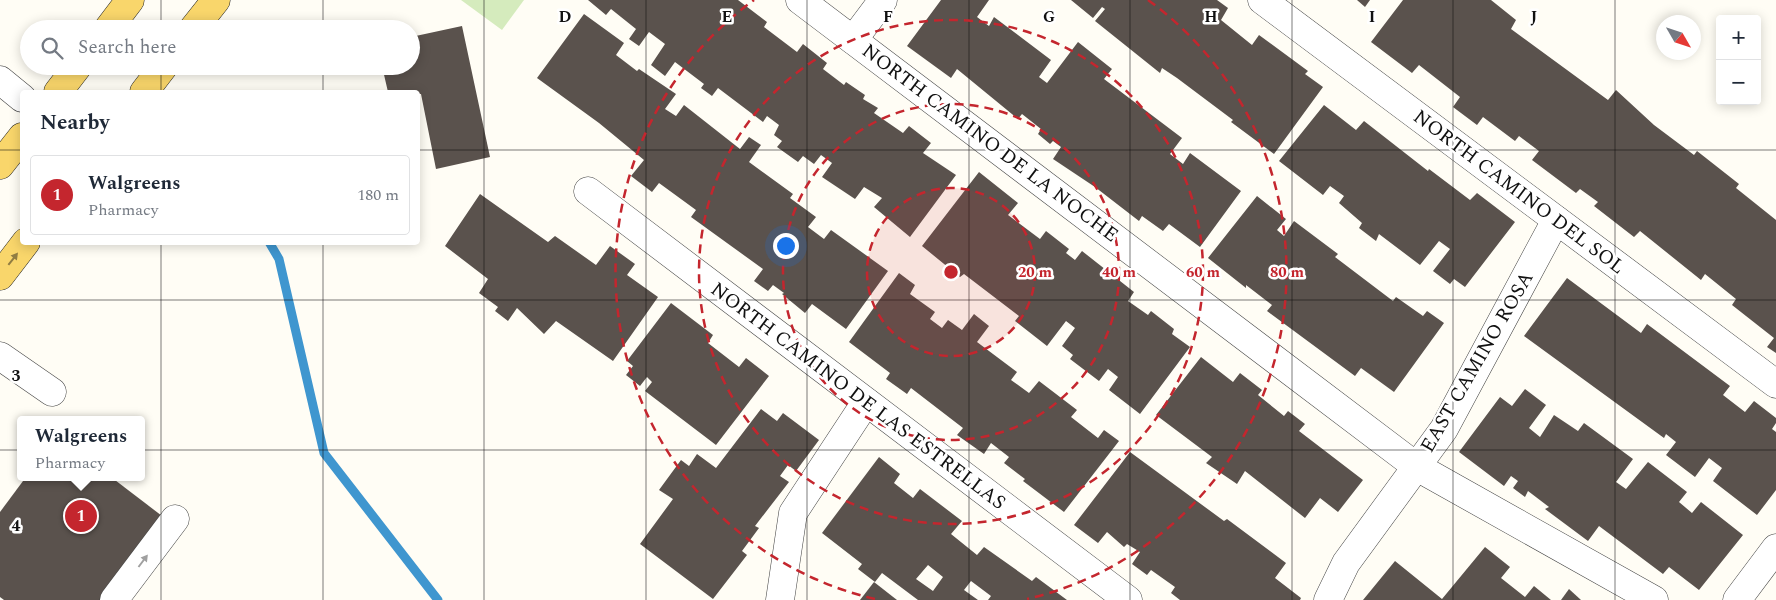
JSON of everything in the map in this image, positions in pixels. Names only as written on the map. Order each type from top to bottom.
[{"type":"main road","points":[[115,20],[130,0]]},
{"type":"main road","points":[[200,20],[216,0]]},
{"type":"main road","points":[[60,90],[71,75]]},
{"type":"main road","points":[[146,90],[157,75]]},
{"type":"main road","points":[[0,165],[20,140]]},
{"type":"main road","points":[[0,276],[24,245]]},
{"type":"street","name":"NORTH CAMINO DE LA NOCHE","points":[[800,0],[1417,466],[1654,600]]},
{"type":"street","points":[[853,40],[883,0]]},
{"type":"street","name":"NORTH CAMINO DEL SOL","points":[[1262,0],[1776,384]]},
{"type":"street","points":[[0,80],[20,96]]},
{"type":"street","name":"NORTH CAMINO DE LAS ESTRELLAS","points":[[588,191],[1128,600]]},
{"type":"street","name":"EAST CAMINO ROSA","points":[[1328,600],[1346,562],[1444,430],[1556,220]]},
{"type":"street","points":[[0,356],[52,392]]},
{"type":"street","points":[[780,600],[793,513],[866,402]]},
{"type":"street","points":[[114,600],[175,519]]},
{"type":"street","points":[[1737,600],[1776,548]]},
{"type":"green space","points":[[461,0],[524,0],[502,30]]},
{"type":"building","points":[[588,0],[738,0],[767,22],[764,27],[797,52],[803,44],[827,63],[823,69],[844,85],[846,82],[865,95],[863,99],[878,108],[874,113],[903,133],[909,126],[931,143],[923,153],[956,175],[910,237],[874,207],[882,198],[864,187],[855,199],[822,177],[832,163],[821,155],[814,164],[803,156],[798,162],[777,147],[782,141],[774,135],[779,125],[767,116],[763,122],[718,88],[712,96],[701,88],[704,84],[675,62],[665,76],[651,65],[665,44],[649,32],[639,46],[629,39],[636,29],[611,9],[606,15]]},
{"type":"building","points":[[941,0],[989,0],[977,17],[989,26],[994,17],[1051,60],[1039,77],[1047,83],[1078,42],[1112,69],[1104,79],[1182,138],[1170,154],[1183,164],[1190,153],[1241,191],[1200,247],[1169,224],[1163,231],[1142,216],[1139,221],[1095,187],[1053,159],[1061,147],[1053,141],[1050,144],[1038,134],[1041,129],[1022,114],[1018,119],[957,69],[951,78],[907,46]]},
{"type":"building","points":[[1071,0],[1217,0],[1228,8],[1221,20],[1252,45],[1259,35],[1308,71],[1305,74],[1323,87],[1274,154],[1177,78],[1162,68],[1160,73],[1095,21],[1105,9],[1102,7],[1093,18]]},
{"type":"building","points":[[1357,0],[1370,0],[1365,7]]},
{"type":"building","points":[[1403,0],[1491,0],[1516,20],[1511,29],[1608,100],[1616,90],[1654,125],[1694,155],[1697,151],[1739,184],[1736,188],[1776,220],[1776,353],[1767,347],[1774,338],[1732,305],[1736,299],[1705,274],[1701,280],[1640,231],[1634,237],[1594,206],[1598,202],[1580,189],[1576,193],[1532,160],[1539,151],[1519,136],[1515,141],[1483,117],[1477,125],[1453,107],[1460,97],[1419,65],[1412,73],[1371,42]]},
{"type":"building","points":[[584,14],[624,43],[616,55],[637,71],[639,69],[676,94],[665,109],[676,116],[684,105],[740,149],[749,137],[761,145],[749,162],[793,194],[790,198],[816,217],[808,227],[824,239],[831,230],[888,271],[846,329],[812,304],[805,313],[773,285],[768,291],[754,281],[763,269],[691,217],[696,210],[659,183],[652,192],[631,176],[644,160],[599,123],[537,78]]},
{"type":"building","points":[[462,26],[490,157],[436,169],[420,90],[388,90],[384,75],[420,75],[420,35]]},
{"type":"building","points":[[1324,105],[1356,130],[1364,121],[1428,171],[1429,169],[1470,200],[1477,193],[1515,222],[1465,287],[1454,279],[1450,284],[1433,271],[1450,249],[1439,241],[1420,265],[1379,234],[1376,241],[1359,228],[1362,223],[1339,203],[1344,196],[1330,186],[1323,195],[1279,161]]},
{"type":"building","points":[[979,172],[1018,203],[1008,215],[1040,239],[1046,231],[1069,249],[1066,253],[1075,260],[1082,251],[1134,292],[1128,301],[1148,315],[1151,311],[1174,329],[1172,334],[1190,347],[1140,414],[1109,390],[1118,377],[1108,369],[1099,381],[1070,359],[1073,355],[1062,346],[1075,328],[1066,321],[1047,346],[1015,321],[1019,316],[964,274],[960,277],[922,246]]},
{"type":"building","points":[[480,194],[548,242],[555,236],[596,265],[610,246],[635,264],[627,275],[658,297],[613,361],[556,321],[544,334],[517,308],[508,321],[495,311],[498,307],[479,293],[488,279],[445,246]]},
{"type":"building","points":[[1257,196],[1286,219],[1277,230],[1284,236],[1294,221],[1338,254],[1335,257],[1393,301],[1396,297],[1423,316],[1427,311],[1444,323],[1394,392],[1361,368],[1355,376],[1267,311],[1272,305],[1246,285],[1246,288],[1208,258]]},
{"type":"building","points":[[899,273],[915,285],[910,294],[935,312],[930,319],[942,328],[948,320],[962,330],[974,314],[989,326],[977,342],[1017,372],[1011,380],[1029,393],[1039,381],[1077,410],[1071,417],[1098,438],[1104,430],[1119,441],[1064,512],[1023,481],[1025,479],[1004,463],[1009,457],[991,443],[984,454],[957,435],[963,428],[911,388],[907,394],[886,379],[890,373],[849,342]]},
{"type":"building","points":[[1567,278],[1641,333],[1647,324],[1730,386],[1723,395],[1745,412],[1754,401],[1776,418],[1776,423],[1772,429],[1776,432],[1776,490],[1757,515],[1713,481],[1722,468],[1709,458],[1695,477],[1666,455],[1676,442],[1666,434],[1664,438],[1524,336]]},
{"type":"building","points":[[671,303],[713,335],[708,343],[739,367],[746,358],[769,376],[716,445],[645,391],[652,382],[647,377],[640,386],[626,375],[633,366],[627,361]]},
{"type":"building","points":[[1201,357],[1233,382],[1240,373],[1262,390],[1258,395],[1284,416],[1288,411],[1305,424],[1299,431],[1363,480],[1338,512],[1320,498],[1305,518],[1245,471],[1237,484],[1206,463],[1212,457],[1156,415]]},
{"type":"building","points":[[1525,389],[1546,405],[1529,428],[1540,437],[1554,415],[1578,431],[1584,423],[1633,459],[1616,482],[1626,489],[1648,462],[1687,492],[1679,502],[1692,513],[1701,502],[1743,535],[1699,590],[1669,567],[1663,574],[1599,526],[1588,541],[1545,509],[1549,507],[1528,491],[1525,497],[1513,488],[1518,481],[1511,476],[1504,486],[1459,452],[1500,397],[1512,406]]},
{"type":"building","points":[[761,409],[777,421],[783,413],[819,440],[796,471],[788,465],[780,476],[789,482],[755,526],[759,528],[742,551],[747,555],[713,599],[640,544],[673,499],[659,490],[681,460],[689,466],[697,454],[716,468]]},
{"type":"building","points":[[1130,452],[1224,521],[1227,519],[1286,563],[1275,578],[1301,598],[1300,600],[1180,600],[1171,593],[1175,587],[1151,570],[1147,575],[1132,564],[1140,552],[1127,544],[1124,547],[1107,532],[1098,543],[1074,525]]},
{"type":"building","points":[[879,457],[900,474],[894,483],[913,498],[920,489],[962,521],[951,534],[977,555],[984,547],[1032,581],[1036,577],[1067,600],[988,600],[991,596],[971,581],[964,590],[978,600],[918,600],[882,573],[875,582],[858,569],[862,564],[822,533]],"holes":[[[928,565],[943,577],[933,591],[916,579]]]},
{"type":"building","points":[[23,481],[116,481],[166,519],[106,600],[4,600],[0,597],[0,512]]},
{"type":"building","points":[[1485,547],[1510,567],[1501,578],[1525,597],[1534,586],[1551,600],[1363,600],[1395,561],[1442,599]]},
{"type":"building","points":[[874,582],[897,600],[860,600]]},
{"type":"building","points":[[1569,589],[1581,600],[1561,600]]},
{"type":"waterway","points":[[271,245],[279,259],[324,453],[438,600]]},
{"type":"place","name":"Walgreens","points":[[81,516]]}]
